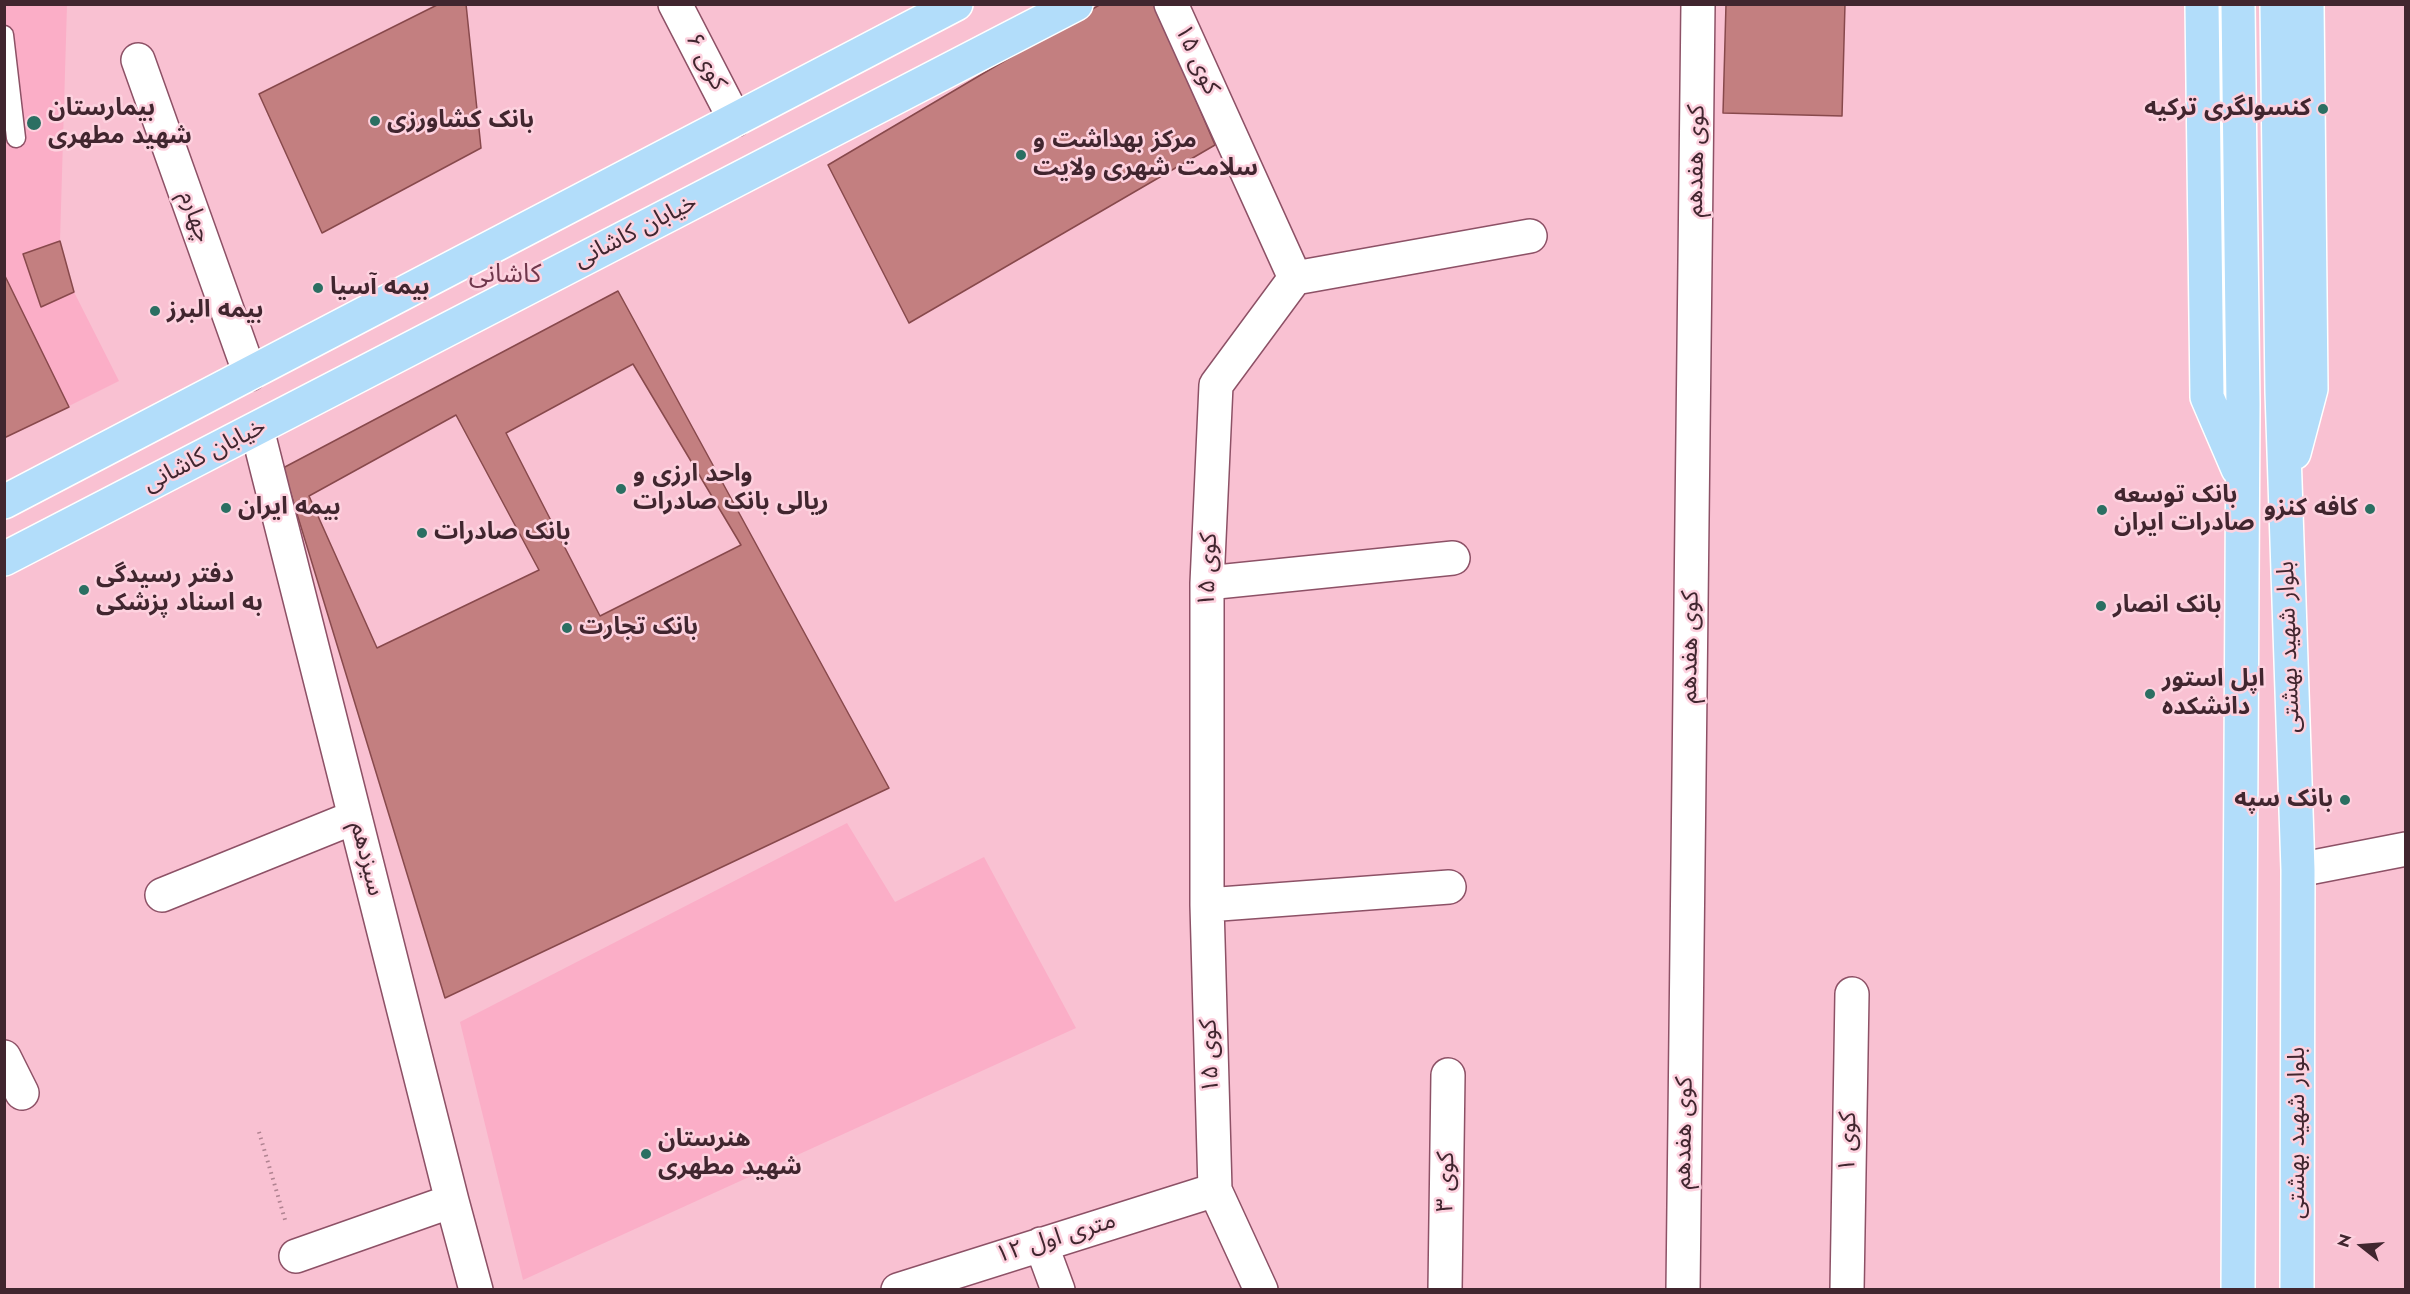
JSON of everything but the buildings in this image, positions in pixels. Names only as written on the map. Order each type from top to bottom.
[{"type":"main road","points":[[4,502],[956,4]]},
{"type":"main road","name":"خیابان کاشانی","points":[[4,559],[1076,4]]},
{"type":"main road","points":[[2202,4],[2207,397],[2242,479]]},
{"type":"main road","name":"بلوار شهید بهشتی","points":[[2238,4],[2242,479],[2238,1290]]},
{"type":"main road","name":"بلوار شهید بهشتی","points":[[2277,4],[2285,489],[2298,870],[2297,1290]]},
{"type":"main road","points":[[2285,489],[2311,389],[2307,4]]},
{"type":"street","name":"کوی ۶","points":[[675,4],[735,120]]},
{"type":"street","name":"کوی ۱۵","points":[[1171,4],[1295,278],[1216,385],[1207,583],[1207,905],[1215,1190]]},
{"type":"street","name":"کوی هفدهم","points":[[1683,1290],[1698,4]]},
{"type":"street","name":"چهارم","points":[[138,60],[250,374]]},
{"type":"street","points":[[1295,278],[1530,236]]},
{"type":"street","name":"سیزدهم","points":[[257,429],[476,1290]]},
{"type":"street","points":[[1207,583],[1453,558]]},
{"type":"street","points":[[162,894],[355,817]]},
{"type":"street","points":[[2298,870],[2406,849]]},
{"type":"street","points":[[1207,905],[1449,887]]},
{"type":"street","name":"کوی ۱","points":[[1846,1290],[1852,994]]},
{"type":"street","points":[[4,1057],[22,1093]]},
{"type":"street","name":"کوی ۳","points":[[1445,1290],[1448,1075]]},
{"type":"street","points":[[1215,1190],[1261,1290]]},
{"type":"street","name":"۱۲ متری اول","points":[[898,1290],[1215,1190]]},
{"type":"street","points":[[296,1256],[452,1201]]},
{"type":"street","points":[[1041,1244],[1058,1290]]},
{"type":"lane","points":[[4,35],[16,138]]},
{"type":"path","points":[[259,1132],[296,1256]]},
{"type":"shaded area","name":"بیمارستان شهید مطهری","points":[[5,5],[67,5],[60,241],[74,292],[119,381],[5,438]]},
{"type":"shaded area","name":"هنرستان شهید مطهری","points":[[847,823],[895,902],[984,857],[1076,1028],[523,1280],[460,1022]]},
{"type":"place","name":"کنسولگری ترکیه","points":[[2323,109]]},
{"type":"place","name":"بانک کشاورزی","points":[[375,121]]},
{"type":"place","name":"بیمارستان شهید مطهری","points":[[34,123]]},
{"type":"place","name":"مرکز بهداشت و سلامت شهری ولایت","points":[[1021,155]]},
{"type":"place","name":"بیمه آسیا","points":[[318,288]]},
{"type":"place","name":"بیمه البرز","points":[[155,311]]},
{"type":"place","name":"واحد ارزی و ریالی بانک صادرات","points":[[621,489]]},
{"type":"place","name":"بیمه ایران","points":[[226,508]]},
{"type":"place","name":"کافه کنزو","points":[[2370,509]]},
{"type":"place","name":"بانک توسعه صادرات ایران","points":[[2102,510]]},
{"type":"place","name":"بانک صادرات","points":[[422,533]]},
{"type":"place","name":"دفتر رسیدگی به اسناد پزشکی","points":[[84,590]]},
{"type":"place","name":"بانک انصار","points":[[2101,606]]},
{"type":"place","name":"بانک تجارت","points":[[567,628]]},
{"type":"place","name":"اپل استور دانشکده","points":[[2150,694]]},
{"type":"place","name":"بانک سپه","points":[[2345,800]]},
{"type":"place","name":"هنرستان شهید مطهری","points":[[646,1154]]},
{"type":"district","name":"کاشانی","points":[[505,276]]}]
